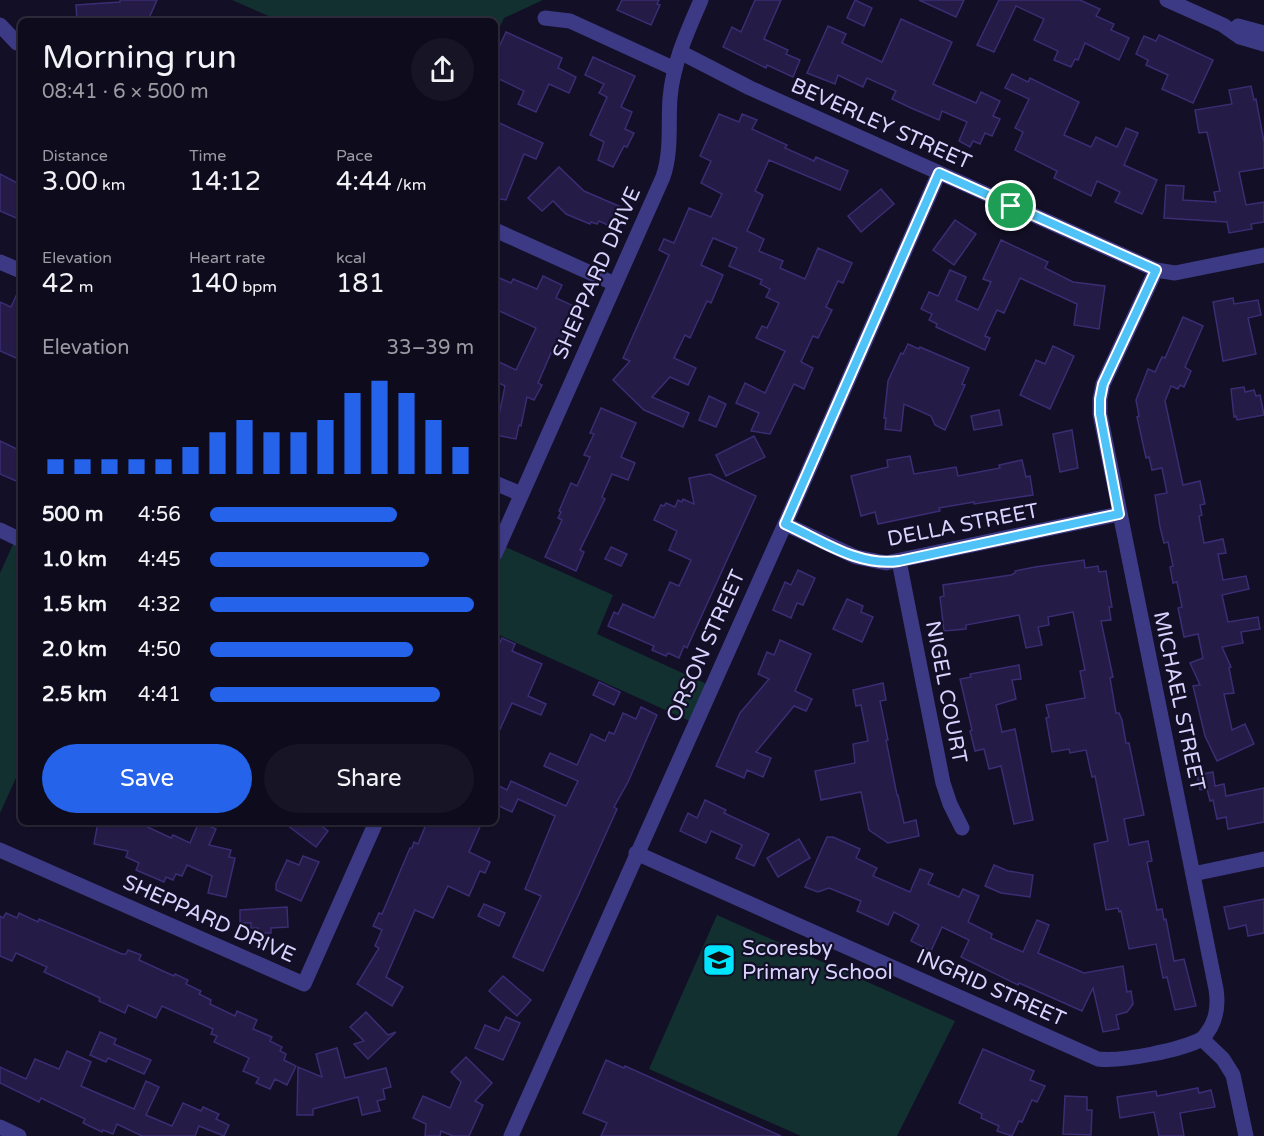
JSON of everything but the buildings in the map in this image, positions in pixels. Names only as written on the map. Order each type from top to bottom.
[{"type":"street","name":"SHEPPARD DRIVE","points":[[498,547],[666,167],[670,142],[670,101],[677,61],[701,0]]},
{"type":"street","points":[[1167,0],[1223,25],[1240,37],[1264,44]]},
{"type":"street","name":"BEVERLEY STREET","points":[[545,18],[570,21],[750,88],[1156,270],[1175,273],[1264,255]]},
{"type":"street","points":[[1223,25],[1264,33]]},
{"type":"street","points":[[0,26],[16,43]]},
{"type":"street","name":"ORSON STREET","points":[[511,1136],[785,524],[939,173]]},
{"type":"street","points":[[498,231],[615,284]]},
{"type":"street","points":[[0,262],[18,271]]},
{"type":"street","name":"MICHAEL STREET","points":[[1156,270],[1103,384],[1100,414],[1218,1002],[1215,1018],[1202,1039]]},
{"type":"street","points":[[498,484],[521,494]]},
{"type":"street","name":"DELLA STREET","points":[[785,524],[862,559],[880,563],[899,561],[1119,514]]},
{"type":"street","points":[[0,530],[18,539]]},
{"type":"street","name":"NIGEL COURT","points":[[899,561],[943,783],[962,828]]},
{"type":"street","name":"SHEPPARD DRIVE","points":[[0,850],[304,984],[375,825]]},
{"type":"street","name":"INGRID STREET","points":[[636,854],[1098,1059],[1118,1060],[1186,1046],[1202,1039]]},
{"type":"street","points":[[1193,873],[1264,859]]},
{"type":"street","points":[[1202,1039],[1223,1059],[1233,1075],[1246,1136]]},
{"type":"street","points":[[0,1127],[20,1136]]},
{"type":"green space","points":[[232,0],[543,0],[504,18],[498,31],[498,18],[273,18]]},
{"type":"green space","points":[[16,538],[18,539],[18,774],[0,813],[0,573]]},
{"type":"green space","points":[[499,544],[613,595],[597,634],[711,686],[694,723],[498,634]]},
{"type":"green space","points":[[717,915],[955,1021],[897,1136],[801,1136],[649,1069]]},
{"type":"place","name":"Scoresby Primary School","points":[[719,960]]},
{"type":"route","points":[[939,173],[1011,206],[1156,270],[1103,384],[1099,403],[1119,514],[886,563],[856,557],[785,524],[939,173]]}]
